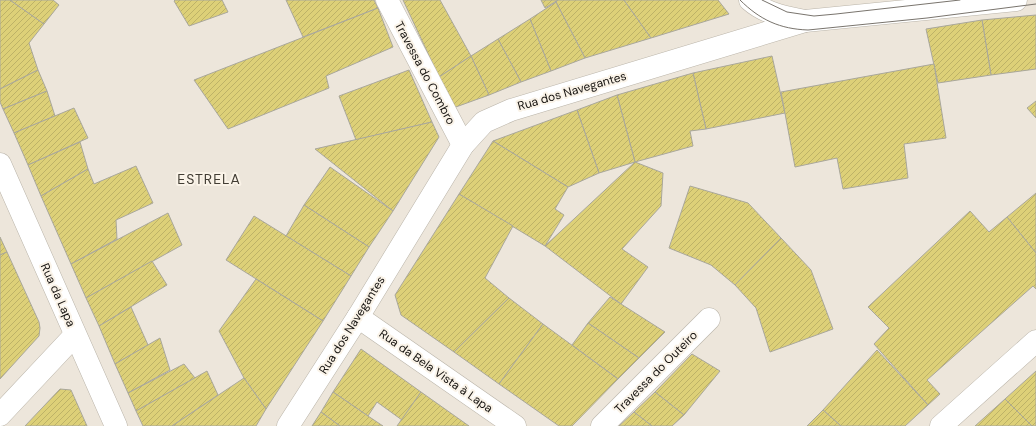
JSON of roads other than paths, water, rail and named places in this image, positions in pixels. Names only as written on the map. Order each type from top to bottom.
[{"type":"street","name":"Travessa do Combro","points":[[388,0],[463,145]]},
{"type":"street","points":[[750,0],[772,14],[805,22]]},
{"type":"street","name":"Rua dos Navegantes","points":[[288,426],[358,317],[463,145],[484,122],[511,110],[805,22],[1016,0]]},
{"type":"street","name":"Rua da Lapa","points":[[0,164],[116,426]]},
{"type":"street","name":"Rua da Bela Vista à Lapa","points":[[358,317],[515,426]]},
{"type":"street","name":"Travessa do Outeiro","points":[[602,426],[709,319]]},
{"type":"street","points":[[0,415],[76,335]]},
{"type":"street","points":[[941,426],[1036,340]]},
{"type":"tram line","points":[[740,0],[755,13],[771,22],[788,28],[808,30],[927,18],[1036,4]]},
{"type":"tram line","points":[[762,0],[787,12],[814,16],[960,0]]},
{"type":"district","name":"ESTRELA","points":[[209,179]]}]
